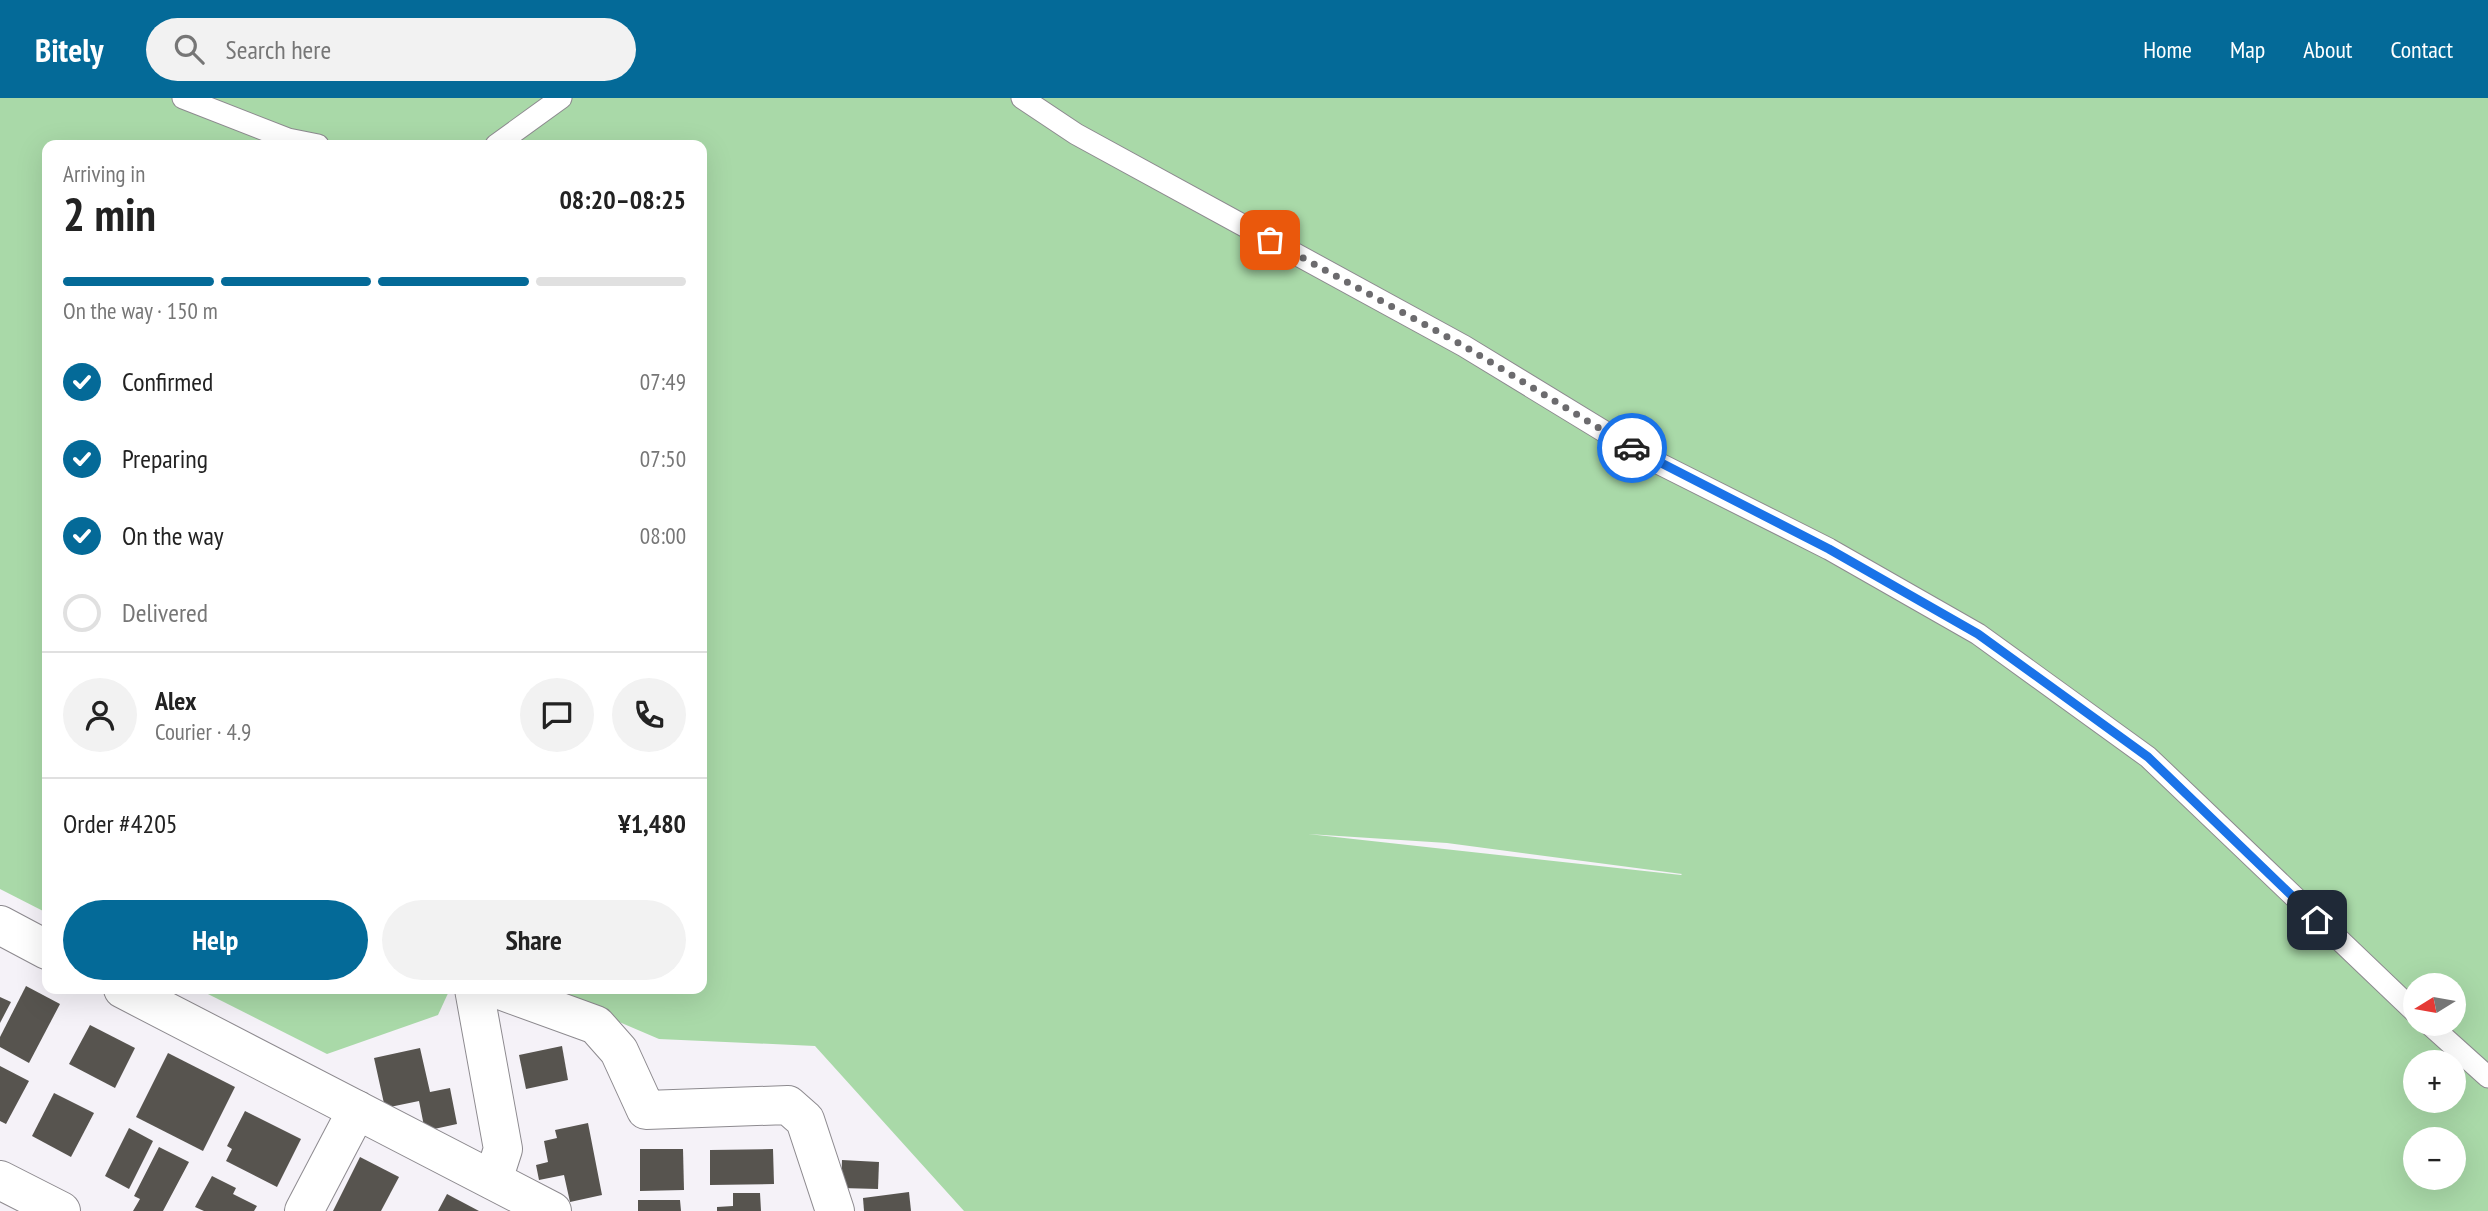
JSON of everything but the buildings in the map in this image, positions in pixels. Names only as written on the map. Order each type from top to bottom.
[{"type":"street","points":[[0,925],[42,947]]},
{"type":"street","points":[[133,994],[552,1211]]},
{"type":"street","points":[[475,994],[503,1149],[493,1180]]},
{"type":"street","points":[[510,994],[596,1025],[619,1051],[646,1110],[789,1105],[806,1120],[835,1211]]},
{"type":"street","points":[[304,1211],[357,1110]]},
{"type":"street","points":[[0,1180],[61,1211]]},
{"type":"lane","points":[[183,98],[293,140]]},
{"type":"lane","points":[[503,140],[561,98]]},
{"type":"lane","points":[[1023,98],[1076,134],[1464,346],[1646,457],[1829,549],[1978,634],[2148,757],[2403,1001]]},
{"type":"lane","points":[[2442,1036],[2488,1077]]},
{"type":"green space","points":[[0,98],[2488,98],[2488,1211],[964,1211],[815,1046],[659,1039],[554,994],[707,994],[707,140],[42,140],[42,910],[0,889]],"holes":[[[1308,834],[1447,843],[1682,874]]]},
{"type":"green space","points":[[208,994],[448,994],[438,1015],[327,1054]]},
{"type":"way so far","points":[[1270,240],[1464,346],[1632,448]]},
{"type":"route","points":[[1632,448],[1829,549],[1978,634],[2148,757],[2317,920]]}]
